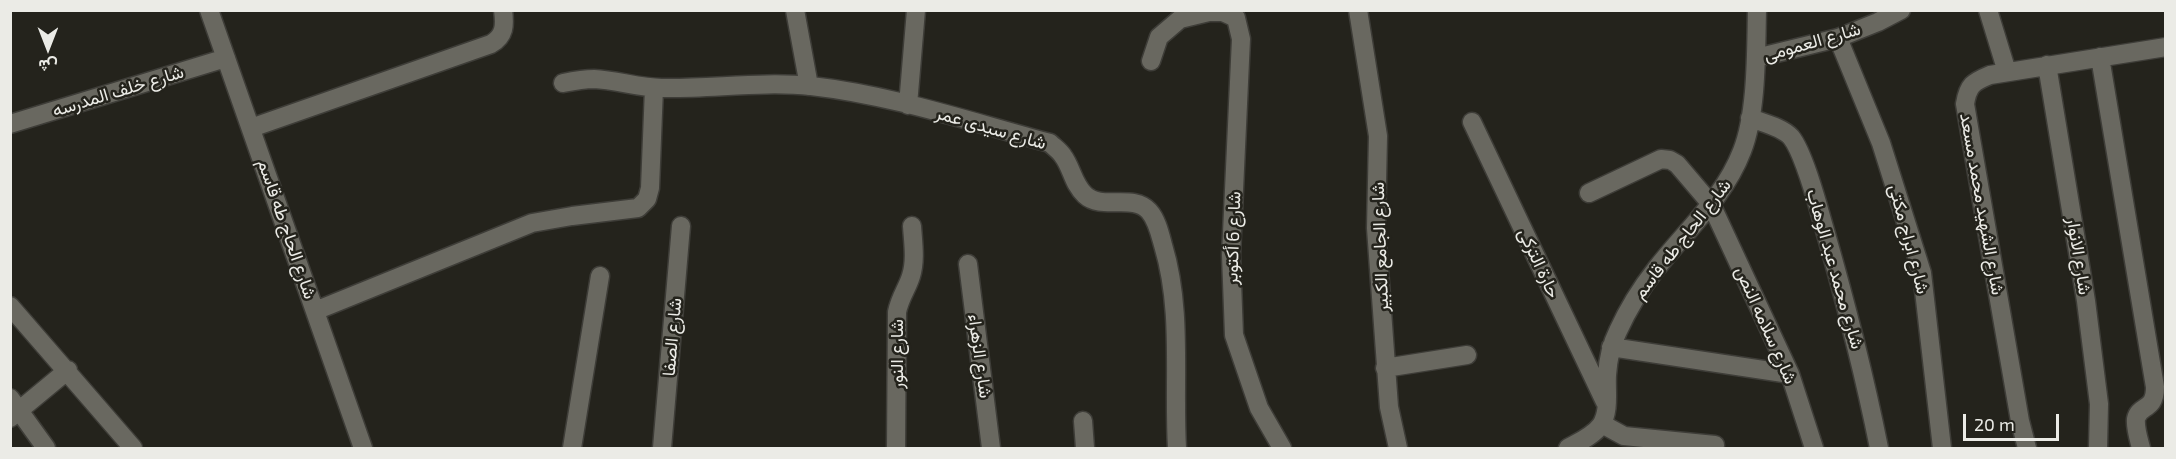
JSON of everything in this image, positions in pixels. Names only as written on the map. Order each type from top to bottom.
[{"type":"street","name":"شارع الحاج طه قاسم","points":[[209,10],[363,448]]},
{"type":"street","points":[[251,128],[491,44],[501,36],[504,30],[503,10]]},
{"type":"street","points":[[795,10],[809,86]]},
{"type":"street","points":[[908,105],[916,10]]},
{"type":"street","name":"شارع الجامع الكبير","points":[[1358,10],[1378,136],[1376,228],[1385,368],[1389,407],[1398,448]]},
{"type":"street","name":"شارع الحاج طه قاسم","points":[[1595,436],[1607,405],[1607,376],[1611,347],[1632,304],[1655,269],[1711,204],[1730,178],[1743,149],[1750,118],[1757,10]]},
{"type":"street","name":"شارع العمومى","points":[[1755,58],[1839,38],[1901,10]]},
{"type":"street","points":[[1988,10],[2007,72]]},
{"type":"street","name":"شارع 6 أكتوبر","points":[[1151,61],[1159,37],[1180,19],[1209,12],[1223,12],[1236,18],[1241,39],[1231,255],[1234,335],[1259,408],[1282,448]]},
{"type":"street","name":"شارع ابراج مكتى","points":[[1839,38],[1881,144],[1922,273],[1942,448]]},
{"type":"street","name":"شارع الشهيد محمد مسعد","points":[[2027,448],[2020,421],[1965,104],[1967,92],[1974,81],[1990,75],[2166,47]]},
{"type":"street","points":[[2100,57],[2159,367],[2155,397],[2151,405],[2140,412],[2136,419],[2141,448]]},
{"type":"street","name":"شارع خلف المدرسه","points":[[10,124],[226,58]]},
{"type":"street","name":"شارع الانوار","points":[[2047,65],[2086,301],[2098,404],[2098,448]]},
{"type":"street","name":"شارع سيدى عمر","points":[[563,84],[592,79],[654,88],[809,86],[908,105],[1050,144],[1062,154],[1077,187],[1087,197],[1095,201],[1141,205],[1149,212],[1158,227],[1169,264],[1174,305],[1177,340],[1177,448]]},
{"type":"street","points":[[315,311],[532,223],[638,208],[647,199],[650,188],[654,88]]},
{"type":"street","name":"شارع محمد عبد الوهاب","points":[[1750,118],[1780,130],[1790,136],[1796,145],[1816,198],[1844,295],[1866,382],[1879,448]]},
{"type":"street","name":"حارة التركى","points":[[1472,122],[1607,405]]},
{"type":"street","name":"شارع سلامه النص","points":[[1589,193],[1661,159],[1677,164],[1711,204],[1790,374],[1814,448]]},
{"type":"street","name":"شارع الصفا","points":[[662,448],[681,226]]},
{"type":"street","name":"شارع النور","points":[[896,448],[897,312],[900,298],[911,277],[912,226]]},
{"type":"street","name":"شارع الزهراء","points":[[968,264],[991,448]]},
{"type":"street","points":[[572,448],[600,276]]},
{"type":"street","points":[[10,306],[68,370],[133,448]]},
{"type":"street","points":[[1611,347],[1790,374]]},
{"type":"street","points":[[1385,368],[1467,355]]},
{"type":"street","points":[[46,448],[14,408],[68,370]]},
{"type":"street","points":[[1083,421],[1085,448]]},
{"type":"street","points":[[1568,448],[1595,436],[1624,436],[1715,445]]}]
